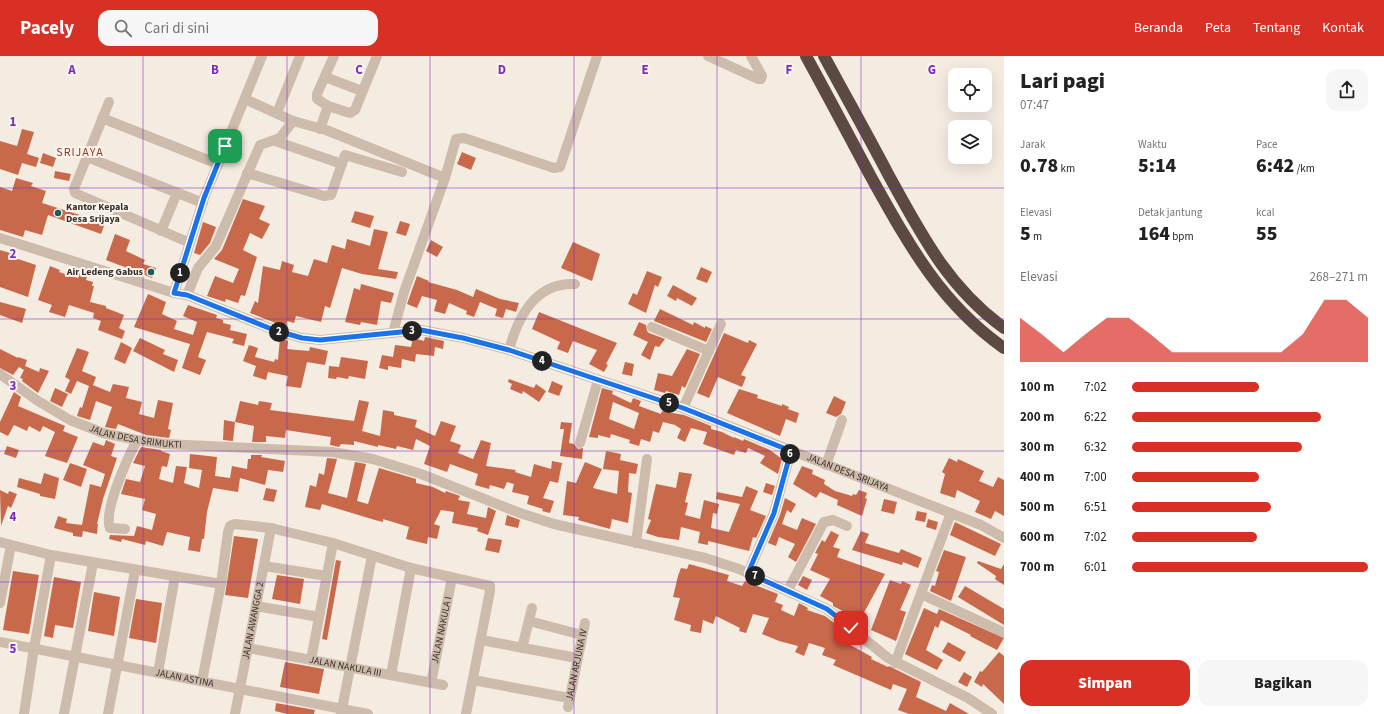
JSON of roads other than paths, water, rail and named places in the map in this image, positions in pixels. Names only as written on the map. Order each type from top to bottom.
[{"type":"highway","points":[[806,56],[903,235],[923,267],[964,316],[1004,348]]},
{"type":"highway","points":[[825,59],[917,226],[938,261],[948,275],[976,306],[1004,328]]},
{"type":"street","points":[[174,293],[203,203],[262,56]]},
{"type":"street","points":[[277,113],[300,56]]},
{"type":"street","points":[[334,56],[317,94],[317,99],[331,107],[347,113],[353,112],[377,56]]},
{"type":"street","points":[[393,333],[404,292],[445,178],[455,141],[460,138],[554,168],[560,167],[597,56]]},
{"type":"street","points":[[712,57],[758,79],[761,79],[762,76],[751,56]]},
{"type":"street","points":[[325,77],[362,91]]},
{"type":"street","points":[[245,99],[293,121],[323,130],[445,178]]},
{"type":"street","points":[[109,102],[74,189],[76,194],[190,243]]},
{"type":"street","points":[[323,130],[331,107]]},
{"type":"street","points":[[102,118],[218,164]]},
{"type":"street","points":[[187,295],[198,268],[216,246],[260,145],[275,141],[283,136],[293,121]]},
{"type":"street","points":[[275,141],[342,164]]},
{"type":"street","points":[[247,173],[328,196],[331,195],[345,155],[402,172]]},
{"type":"street","points":[[87,157],[203,203]]},
{"type":"street","points":[[161,231],[177,193]]},
{"type":"street","name":"JALAN DESA SRIJAYA","points":[[0,238],[174,293],[187,295],[274,330],[302,338],[320,340],[421,330],[433,331],[509,350],[683,408],[981,525],[1004,538]]},
{"type":"street","points":[[509,350],[516,327],[527,308],[536,298],[552,287],[560,284],[575,284]]},
{"type":"street","points":[[683,408],[721,324]]},
{"type":"street","points":[[652,327],[709,351]]},
{"type":"street","name":"JALAN DESA SRIMUKTI","points":[[0,374],[38,401],[70,420],[103,433],[137,440],[198,446],[332,452],[373,459],[421,474],[520,513],[554,524],[705,558],[748,573],[788,590],[833,613],[880,653],[895,663],[954,691],[992,714]]},
{"type":"street","points":[[580,443],[598,380]]},
{"type":"street","points":[[826,465],[842,420]]},
{"type":"street","points":[[125,529],[110,528],[108,522],[110,508],[128,457],[137,440]]},
{"type":"street","points":[[748,573],[774,513],[791,451]]},
{"type":"street","points":[[636,543],[647,459]]},
{"type":"street","points":[[895,663],[951,513]]},
{"type":"street","points":[[788,590],[824,522],[833,520],[847,526]]},
{"type":"street","points":[[202,681],[221,584],[230,526],[236,524],[271,528],[333,543],[411,568],[490,586],[466,714]]},
{"type":"street","name":"JALAN AWANGGA 2","points":[[235,714],[271,528]]},
{"type":"street","points":[[0,542],[51,555],[135,571],[221,584]]},
{"type":"street","points":[[310,660],[333,543]]},
{"type":"street","points":[[0,603],[11,545]]},
{"type":"street","points":[[24,714],[51,555]]},
{"type":"street","points":[[342,711],[372,556]]},
{"type":"street","points":[[64,714],[93,563]]},
{"type":"street","points":[[264,566],[327,576]]},
{"type":"street","points":[[391,675],[411,568]]},
{"type":"street","points":[[108,714],[135,571]]},
{"type":"street","points":[[158,673],[175,576]]},
{"type":"street","name":"JALAN NAKULA I","points":[[430,683],[452,578]]},
{"type":"street","points":[[921,594],[1002,632]]},
{"type":"street","points":[[256,606],[319,618]]},
{"type":"street","points":[[522,648],[532,608]]},
{"type":"street","points":[[529,621],[582,636]]},
{"type":"street","name":"JALAN ARJUNA IV","points":[[473,680],[569,703],[585,623]]},
{"type":"street","points":[[481,640],[577,658]]},
{"type":"street","name":"JALAN ASTINA","points":[[0,642],[202,681],[342,711],[368,714]]},
{"type":"street","name":"JALAN NAKULA III","points":[[248,648],[443,685]]},
{"type":"place","name":"Kantor Kepala Desa Srijaya","points":[[58,213]]},
{"type":"place","name":"Air Ledeng Gabus","points":[[151,272]]},
{"type":"district","name":"SRIJAYA","points":[[80,152]]}]
